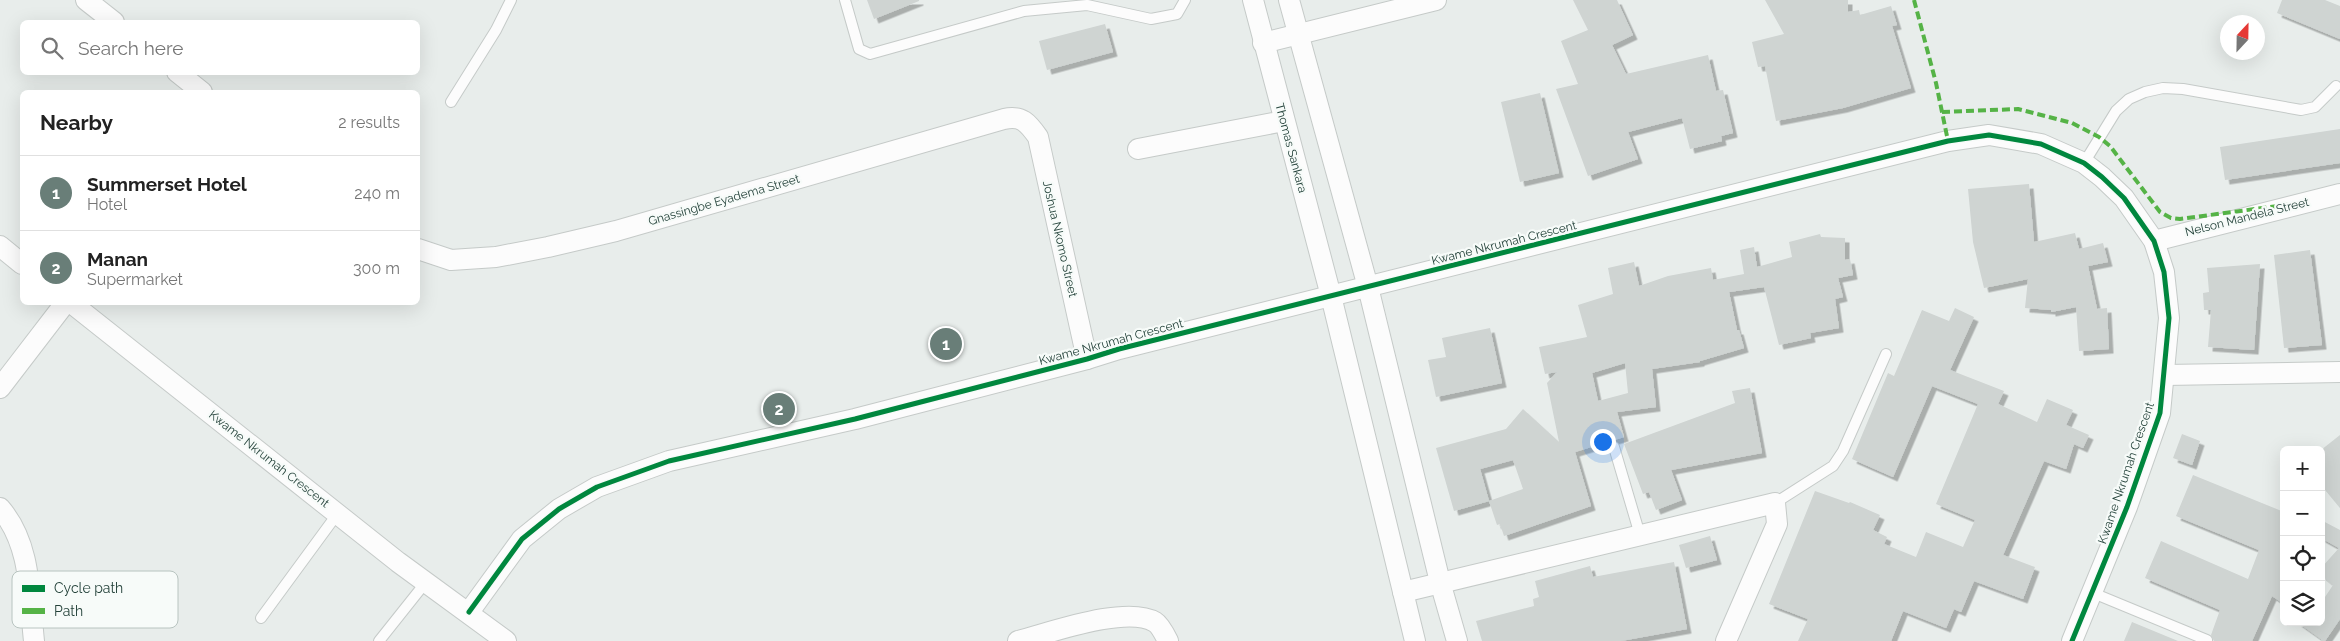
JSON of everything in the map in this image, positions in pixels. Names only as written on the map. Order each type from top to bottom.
[{"type":"street","points":[[86,0],[111,20]]},
{"type":"street","name":"Thomas Sankara","points":[[1253,0],[1331,296],[1415,641]]},
{"type":"street","points":[[1289,0],[1368,287],[1440,582],[1457,641]]},
{"type":"street","points":[[1263,43],[1436,0]]},
{"type":"street","points":[[181,75],[200,90]]},
{"type":"street","name":"Gnassingbe Eyadema Street","points":[[420,251],[451,260],[496,257],[548,247],[616,231],[1004,119],[1018,117],[1027,122]]},
{"type":"street","points":[[1138,149],[1284,121]]},
{"type":"street","name":"Joshua Nkomo Street","points":[[1027,122],[1038,136],[1087,359]]},
{"type":"street","name":"Kwame Nkrumah Crescent","points":[[469,612],[522,539],[559,509],[597,487],[669,462],[855,419],[1119,349],[1948,141],[1989,135],[2041,144],[2084,163],[2102,176],[2124,198],[2154,241],[2164,272],[2169,318],[2160,413],[2127,507],[2072,641]]},
{"type":"street","name":"Nelson Mandela Street","points":[[2154,241],[2340,194]]},
{"type":"street","points":[[0,246],[20,262]]},
{"type":"street","points":[[0,388],[64,305]]},
{"type":"street","name":"Kwame Nkrumah Crescent","points":[[74,305],[338,514],[506,641]]},
{"type":"street","points":[[2165,375],[2340,372]]},
{"type":"street","points":[[1403,592],[1775,503],[1777,524],[1726,641]]},
{"type":"street","points":[[0,508],[9,519],[20,540],[27,571]]},
{"type":"street","points":[[1018,641],[1119,616],[1140,616],[1156,623],[1168,641]]},
{"type":"street","points":[[33,628],[34,641]]},
{"type":"lane","points":[[450,102],[496,30],[511,0]]},
{"type":"lane","points":[[845,0],[859,49],[870,54],[1024,11],[1087,5],[1152,19],[1177,14],[1185,0]]},
{"type":"lane","points":[[2084,163],[2116,111],[2129,99],[2145,92],[2163,88],[2183,89],[2301,110],[2315,107],[2336,86]]},
{"type":"lane","points":[[1775,503],[1833,466],[1843,451],[1886,354]]},
{"type":"lane","points":[[1614,447],[1640,535]]},
{"type":"lane","points":[[261,618],[338,514]]},
{"type":"lane","points":[[379,641],[426,582]]},
{"type":"lane","points":[[2093,592],[2207,640]]},
{"type":"building","points":[[867,0],[919,0],[919,1],[874,19]]},
{"type":"building","points":[[1573,0],[1617,0],[1633,35],[1612,45],[1626,74],[1708,55],[1716,91],[1723,90],[1733,133],[1721,136],[1722,141],[1690,149],[1682,118],[1628,132],[1638,159],[1588,176],[1556,89],[1578,84],[1561,41],[1588,30]]},
{"type":"building","points":[[1765,0],[1848,0],[1848,12],[1859,10],[1860,15],[1891,6],[1897,25],[1892,26],[1911,88],[1843,108],[1776,121],[1765,66],[1758,67],[1752,42],[1784,34]]},
{"type":"building","points":[[2282,0],[2325,0],[2340,6],[2340,39],[2277,13]]},
{"type":"building","points":[[1105,24],[1113,52],[1047,70],[1039,41]]},
{"type":"building","points":[[1540,93],[1559,173],[1520,182],[1501,102]]},
{"type":"building","points":[[2340,129],[2340,163],[2225,180],[2220,147]]},
{"type":"building","points":[[2029,184],[2034,242],[2075,233],[2079,249],[2103,243],[2108,262],[2088,266],[2097,309],[2107,308],[2109,349],[2079,351],[2076,307],[2051,312],[2051,310],[2025,308],[2028,279],[1984,288],[1973,242],[1968,189]]},
{"type":"building","points":[[1820,234],[1821,237],[1845,238],[1845,260],[1850,259],[1853,275],[1838,278],[1843,297],[1835,299],[1839,328],[1810,333],[1811,338],[1779,345],[1764,287],[1729,292],[1737,330],[1739,330],[1744,348],[1700,362],[1652,369],[1656,407],[1617,412],[1624,437],[1575,452],[1591,506],[1504,536],[1500,524],[1497,525],[1489,501],[1454,511],[1436,448],[1506,429],[1523,409],[1559,442],[1547,383],[1557,372],[1545,374],[1539,347],[1587,337],[1578,305],[1613,294],[1608,268],[1634,262],[1639,286],[1668,276],[1711,268],[1713,280],[1744,274],[1740,250],[1754,247],[1757,267],[1792,257],[1789,242]],"holes":[[[1625,363],[1628,393],[1598,401],[1592,373]],[[1513,460],[1523,489],[1489,501],[1480,469]]]},
{"type":"building","points":[[2310,250],[2322,345],[2284,348],[2274,255]]},
{"type":"building","points":[[2260,264],[2254,350],[2208,347],[2211,310],[2204,310],[2203,293],[2209,292],[2207,268]]},
{"type":"building","points":[[1955,308],[1974,317],[1950,370],[2004,391],[1998,404],[2037,422],[2047,399],[2073,410],[2066,425],[2089,435],[2083,448],[2074,444],[2066,469],[2044,461],[2003,555],[2035,567],[2023,599],[1974,581],[1961,612],[1954,609],[1946,628],[1903,611],[1891,641],[1798,641],[1808,619],[1769,604],[1815,491],[1850,502],[1880,515],[1873,530],[1887,537],[1884,544],[1916,557],[1926,532],[1963,547],[1975,520],[1936,504],[1978,404],[1932,386],[1893,477],[1852,459],[1888,373],[1894,376],[1922,310],[1949,321]]},
{"type":"building","points":[[1490,328],[1502,383],[1436,397],[1428,360],[1446,357],[1442,338]]},
{"type":"building","points":[[1750,388],[1762,453],[1671,470],[1682,500],[1656,510],[1649,492],[1643,494],[1624,444],[1735,403],[1732,391]]},
{"type":"building","points":[[2182,434],[2200,441],[2192,465],[2173,458]]},
{"type":"building","points":[[2340,435],[2340,508],[2325,490],[2325,447]]},
{"type":"building","points":[[2193,475],[2280,510],[2280,601],[2272,596],[2252,641],[2214,641],[2211,635],[2220,610],[2145,578],[2161,541],[2248,579],[2259,550],[2176,516]]},
{"type":"building","points":[[2325,522],[2340,530],[2340,619],[2325,641],[2321,641],[2321,639],[2303,626],[2325,626],[2325,597],[2333,585],[2325,578],[2325,564],[2339,548],[2325,540]]},
{"type":"building","points":[[1710,536],[1717,560],[1686,568],[1679,545]]},
{"type":"building","points":[[1674,562],[1687,629],[1621,641],[1482,641],[1476,621],[1534,606],[1533,599],[1539,597],[1535,581],[1590,566],[1593,577]]},
{"type":"building","points":[[2132,622],[2178,641],[2124,641]]},
{"type":"marked path","points":[[1914,0],[1936,83],[1948,141]]},
{"type":"marked path","points":[[1942,112],[2018,109],[2072,123],[2099,137],[2110,146],[2160,212],[2171,218],[2180,219],[2300,203]]},
{"type":"cycle path","points":[[469,612],[522,539],[559,509],[597,487],[669,461],[855,419],[1119,349],[1948,141],[1989,135],[2041,144],[2084,163],[2102,177],[2124,198],[2154,241],[2164,272],[2169,318],[2160,413],[2127,507],[2072,641]]},
{"type":"place","name":"Summerset Hotel","points":[[946,344]]},
{"type":"place","name":"Manan","points":[[779,409]]}]
